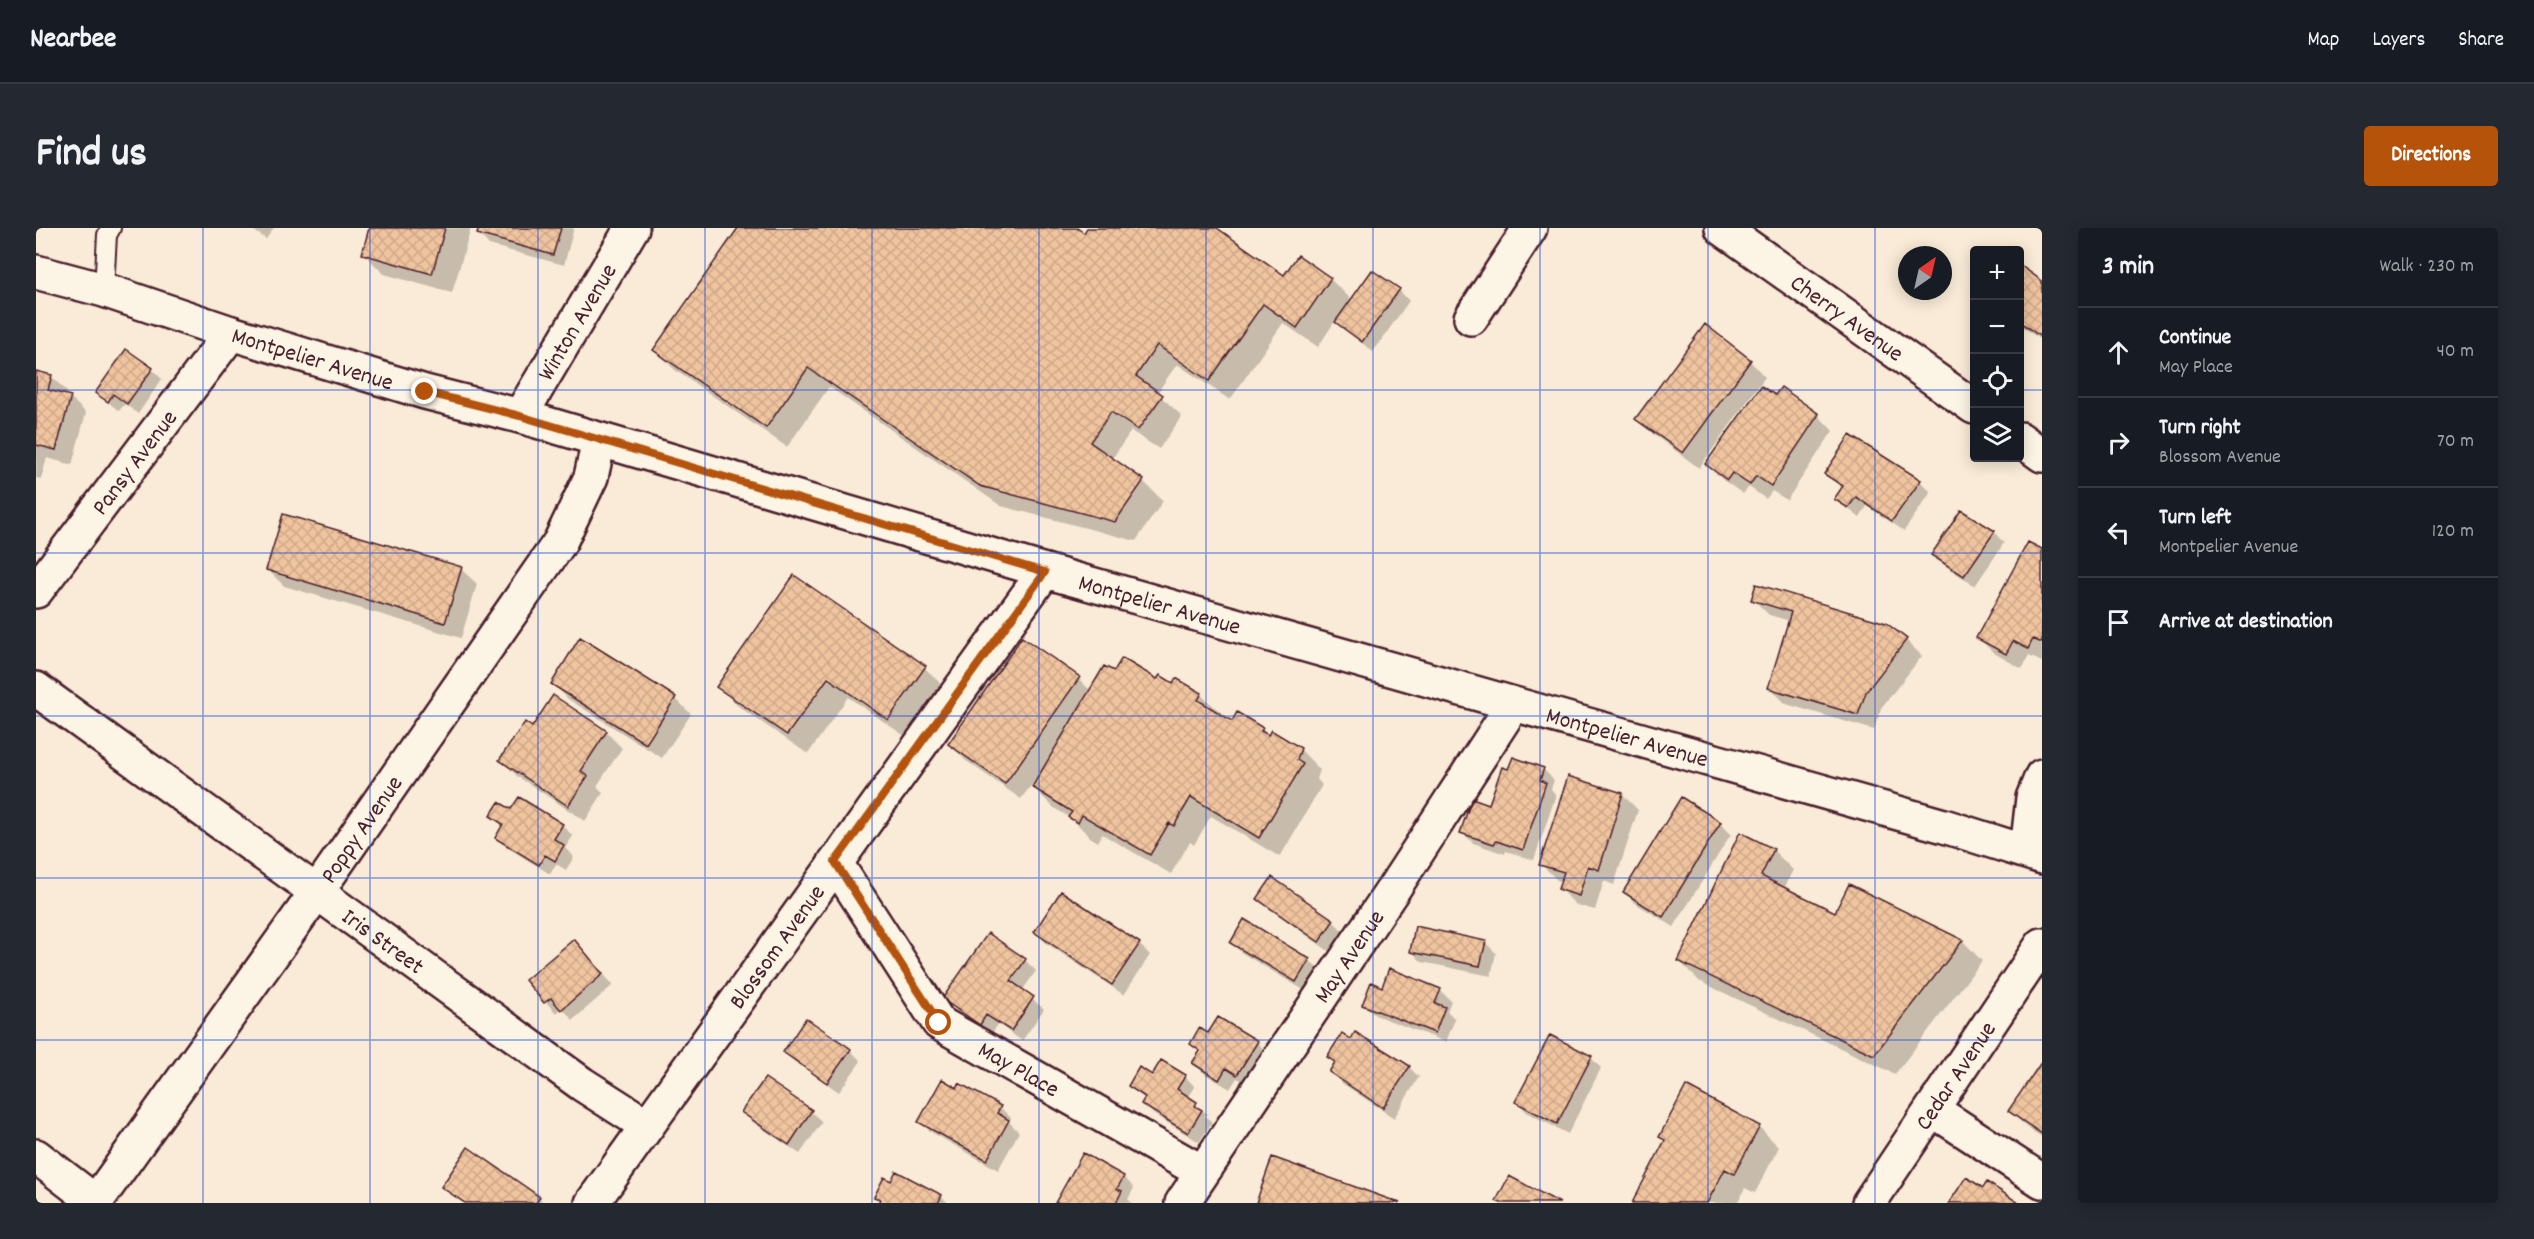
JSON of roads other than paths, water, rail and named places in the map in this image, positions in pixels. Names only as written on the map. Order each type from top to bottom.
[{"type":"street","name":"Winton Avenue","points":[[520,416],[632,228]]},
{"type":"street","points":[[1471,318],[1530,228]]},
{"type":"street","name":"Cherry Avenue","points":[[1722,228],[1970,404]]},
{"type":"street","name":"Montpelier Avenue","points":[[36,272],[104,290],[231,333],[425,392],[520,416],[935,537],[1045,572],[2034,854]]},
{"type":"street","name":"Pansy Avenue","points":[[36,591],[231,333]]},
{"type":"street","name":"Poppy Avenue","points":[[96,1203],[316,893],[560,542],[591,477],[599,440]]},
{"type":"street","points":[[2024,442],[2042,455]]},
{"type":"street","name":"Blossom Avenue","points":[[592,1203],[1045,572]]},
{"type":"street","name":"Iris Street","points":[[36,689],[582,1084],[646,1125]]},
{"type":"street","name":"May Avenue","points":[[1182,1203],[1394,888],[1513,705]]},
{"type":"street","points":[[2034,854],[2033,798],[2042,776]]},
{"type":"street","name":"May Place","points":[[835,862],[939,1023],[1202,1172]]},
{"type":"street","name":"Cedar Avenue","points":[[1869,1203],[2039,956]]},
{"type":"street","points":[[1934,1110],[2042,1181]]},
{"type":"street","points":[[36,1156],[96,1203]]},
{"type":"lane","points":[[104,290],[105,230]]}]
